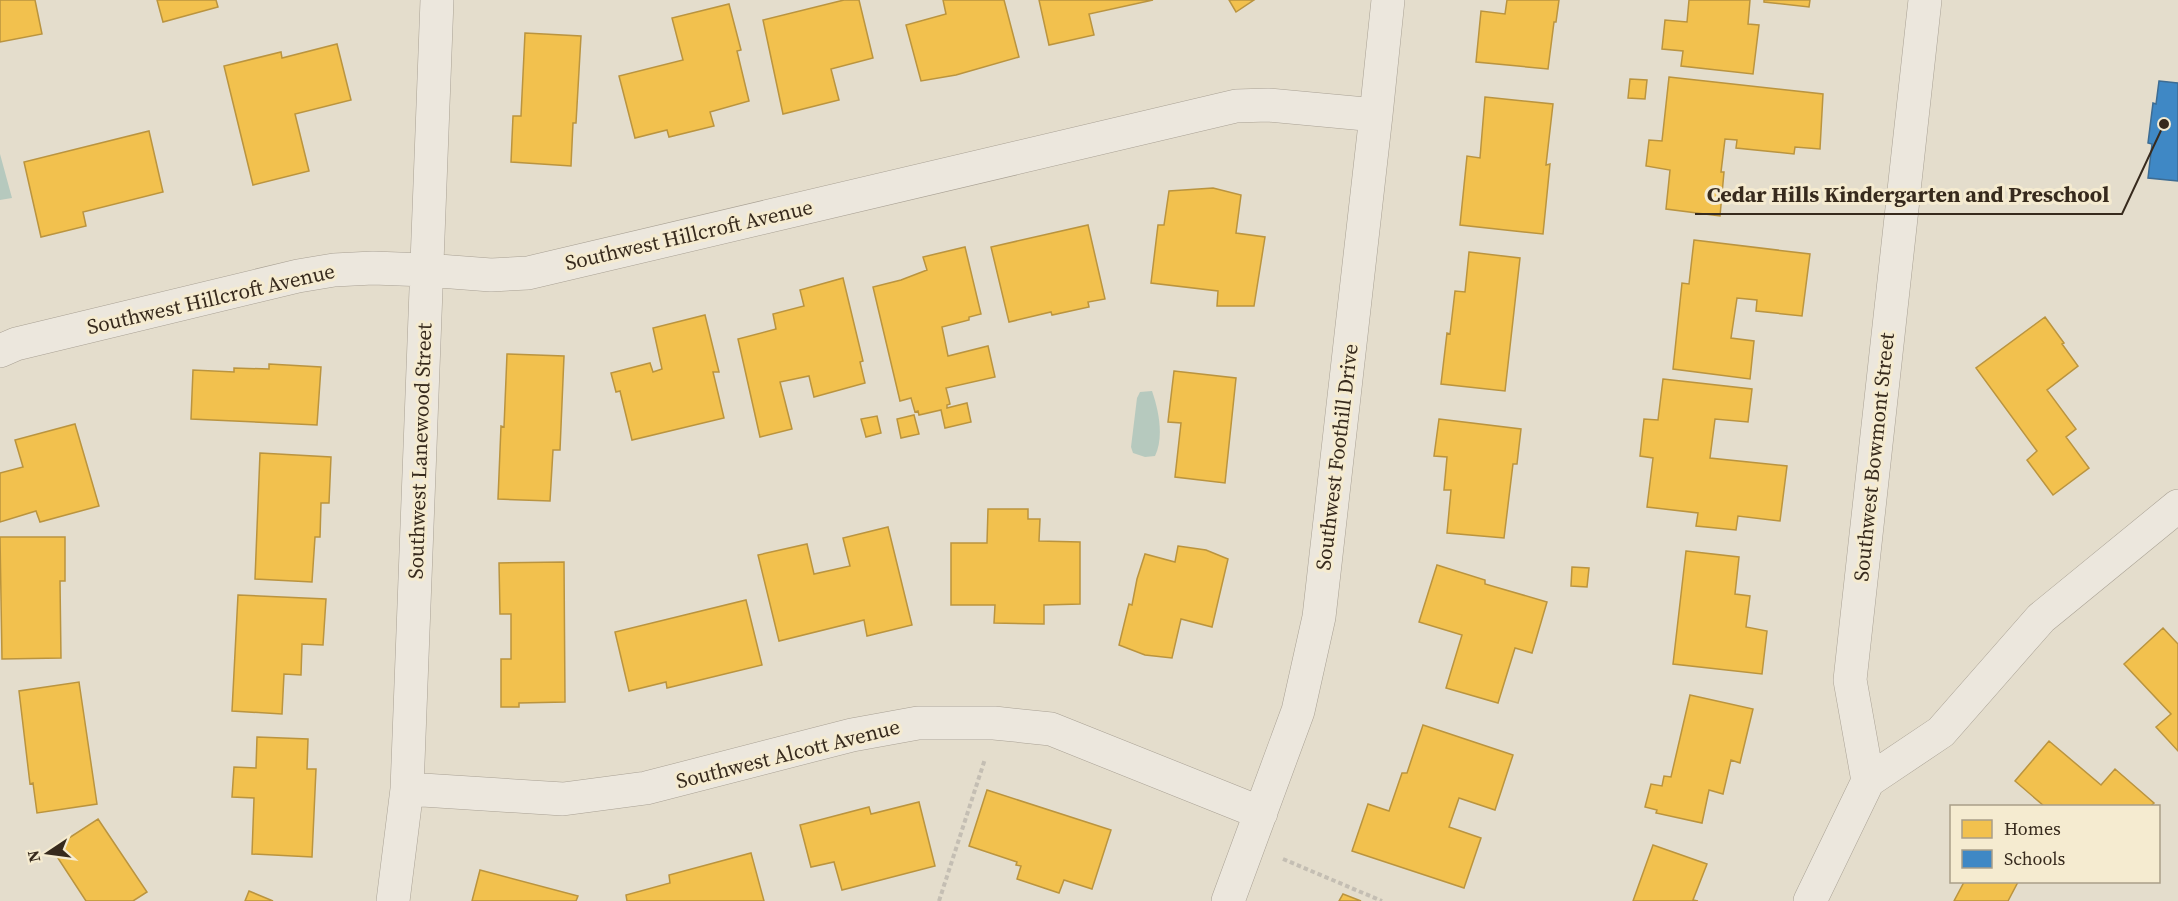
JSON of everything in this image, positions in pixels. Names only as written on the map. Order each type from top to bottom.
[{"type":"street","name":"Southwest Lanewood Street","points":[[393,901],[407,789],[437,0]]},
{"type":"street","name":"Southwest Foothill Drive","points":[[1228,901],[1298,711],[1319,617],[1388,0]]},
{"type":"street","name":"Southwest Bowmont Street","points":[[1868,781],[1850,680],[1925,0]]},
{"type":"street","name":"Southwest Hillcroft Avenue","points":[[0,351],[16,344],[298,276],[344,269],[426,270],[491,276],[528,273],[1236,106],[1268,105],[1376,115]]},
{"type":"street","points":[[1809,901],[1868,781],[1941,732],[2041,618],[2178,506]]},
{"type":"street","name":"Southwest Alcott Avenue","points":[[407,789],[563,800],[646,788],[852,735],[918,723],[994,723],[1052,729],[1261,813]]},
{"type":"path","points":[[939,901],[983,769],[994,723]]},
{"type":"path","points":[[1250,844],[1382,901]]},
{"type":"shaded area","points":[[0,154],[12,198],[0,200]]},
{"type":"shaded area","points":[[1152,391],[1157,407],[1160,432],[1155,456],[1145,457],[1133,453],[1131,447],[1137,398],[1140,392]]},
{"type":"building: Homes","points":[[0,0],[35,0],[42,34],[0,42]]},
{"type":"building: Homes","points":[[157,0],[216,0],[218,7],[163,22]]},
{"type":"building: Homes","points":[[844,0],[859,0],[873,58],[831,69],[839,100],[783,114],[763,20]]},
{"type":"building: Homes","points":[[943,0],[1004,0],[1019,57],[956,75],[921,81],[906,25],[946,14]]},
{"type":"building: Homes","points":[[1039,0],[1153,0],[1089,14],[1094,35],[1049,45]]},
{"type":"building: Homes","points":[[1229,0],[1254,0],[1236,12]]},
{"type":"building: Homes","points":[[1507,0],[1559,0],[1548,69],[1476,62],[1481,11],[1505,14]]},
{"type":"building: Homes","points":[[1689,0],[1750,0],[1748,24],[1759,25],[1753,74],[1681,66],[1683,51],[1662,49],[1665,20],[1687,22]]},
{"type":"building: Homes","points":[[1764,0],[1810,0],[1809,7],[1764,2]]},
{"type":"building: Homes","points":[[729,4],[741,50],[737,51],[749,101],[710,112],[714,126],[669,137],[667,130],[635,138],[619,76],[683,60],[672,18]]},
{"type":"building: Homes","points":[[525,33],[581,36],[571,166],[511,162],[513,116],[521,116]]},
{"type":"building: Homes","points":[[337,44],[351,100],[295,114],[309,171],[253,185],[224,66],[281,52],[282,58]]},
{"type":"building: Homes","points":[[1669,77],[1823,94],[1820,149],[1795,147],[1794,154],[1736,148],[1737,140],[1725,139],[1721,172],[1724,172],[1720,216],[1666,209],[1670,170],[1646,166],[1649,140],[1662,141]]},
{"type":"building: Homes","points":[[1630,79],[1647,80],[1645,99],[1628,98]]},
{"type":"building: Homes","points":[[1485,97],[1553,104],[1546,165],[1550,164],[1543,234],[1460,225],[1467,156],[1480,158]]},
{"type":"building: Homes","points":[[149,131],[163,192],[83,212],[86,226],[41,237],[24,162]]},
{"type":"building: Homes","points":[[1213,188],[1241,195],[1236,233],[1265,237],[1254,306],[1217,306],[1218,291],[1151,283],[1158,225],[1164,225],[1169,191]]},
{"type":"building: Homes","points":[[1088,225],[1105,299],[1088,302],[1089,307],[1052,315],[1051,312],[1009,322],[991,247]]},
{"type":"building: Homes","points":[[1694,240],[1810,254],[1802,316],[1756,311],[1757,300],[1737,298],[1731,338],[1754,341],[1750,379],[1673,369],[1682,283],[1689,284]]},
{"type":"building: Homes","points":[[965,247],[981,314],[969,317],[969,320],[942,327],[948,356],[988,346],[995,377],[946,388],[950,404],[947,408],[967,403],[971,422],[945,428],[941,410],[919,415],[918,411],[915,412],[911,398],[900,401],[873,287],[927,270],[923,257]]},
{"type":"building: Homes","points":[[1469,252],[1520,258],[1505,391],[1441,384],[1455,291],[1465,292]]},
{"type":"building: Homes","points":[[843,278],[863,361],[860,362],[865,383],[814,397],[809,376],[780,382],[792,429],[760,437],[738,339],[776,329],[773,314],[804,306],[800,290]]},
{"type":"building: Homes","points":[[705,315],[719,372],[713,372],[724,418],[632,440],[620,391],[616,392],[611,373],[650,363],[653,372],[662,369],[653,328]]},
{"type":"building: Homes","points":[[2045,317],[2078,366],[2047,390],[2076,429],[2066,437],[2089,468],[2053,495],[2027,460],[2037,451],[1976,368]]},
{"type":"building: Homes","points":[[507,354],[564,356],[560,450],[553,450],[550,501],[498,499]]},
{"type":"building: Homes","points":[[269,364],[321,367],[317,425],[191,419],[193,370],[234,372],[234,368],[269,369]]},
{"type":"building: Homes","points":[[1174,371],[1236,378],[1225,483],[1175,477],[1181,423],[1168,422]]},
{"type":"building: Homes","points":[[1663,379],[1752,389],[1748,422],[1715,419],[1710,458],[1787,466],[1780,521],[1738,516],[1736,530],[1696,526],[1698,513],[1647,507],[1653,458],[1640,456],[1644,419],[1658,420]]},
{"type":"building: Homes","points":[[914,415],[919,434],[901,438],[897,419]]},
{"type":"building: Homes","points":[[877,416],[881,433],[866,437],[861,419]]},
{"type":"building: Homes","points":[[1439,419],[1521,429],[1517,464],[1513,464],[1504,538],[1447,533],[1451,490],[1444,490],[1447,457],[1434,456]]},
{"type":"building: Homes","points":[[75,424],[99,506],[40,522],[36,511],[0,522],[0,473],[23,467],[15,440]]},
{"type":"building: Homes","points":[[260,453],[331,457],[329,503],[321,503],[320,537],[315,537],[312,582],[255,579]]},
{"type":"building: Homes","points":[[988,509],[1028,509],[1028,519],[1040,519],[1039,541],[1080,542],[1080,604],[1044,605],[1044,624],[994,623],[995,605],[951,605],[951,543],[987,543]]},
{"type":"building: Homes","points":[[888,527],[912,625],[867,636],[864,620],[779,641],[758,555],[807,544],[814,574],[850,566],[843,538]]},
{"type":"building: Homes","points":[[0,537],[65,537],[65,581],[60,581],[61,658],[2,659]]},
{"type":"building: Homes","points":[[1178,546],[1206,550],[1228,559],[1212,627],[1181,619],[1172,658],[1145,655],[1119,645],[1145,554],[1175,562]]},
{"type":"building: Homes","points":[[1686,551],[1739,557],[1735,594],[1750,596],[1746,627],[1767,631],[1762,674],[1673,664]]},
{"type":"building: Homes","points":[[564,562],[565,702],[519,703],[519,707],[501,707],[501,659],[511,659],[511,614],[500,614],[499,563]]},
{"type":"building: Homes","points":[[1437,565],[1485,580],[1485,584],[1547,602],[1532,653],[1515,648],[1498,703],[1446,688],[1462,635],[1419,622]]},
{"type":"building: Homes","points":[[1572,567],[1589,568],[1587,587],[1571,586]]},
{"type":"building: Homes","points":[[238,595],[326,599],[323,645],[302,644],[301,675],[284,674],[282,714],[232,711]]},
{"type":"building: Homes","points":[[746,600],[762,665],[667,688],[666,682],[629,691],[615,632]]},
{"type":"building: Homes","points":[[2163,628],[2178,644],[2178,751],[2156,727],[2171,714],[2124,664]]},
{"type":"building: Homes","points":[[79,682],[97,804],[37,813],[33,783],[30,784],[19,691]]},
{"type":"building: Homes","points":[[1690,695],[1753,709],[1740,763],[1731,760],[1723,794],[1709,790],[1702,823],[1656,813],[1657,810],[1645,807],[1651,784],[1662,786],[1664,776],[1671,777]]},
{"type":"building: Homes","points":[[1423,725],[1513,755],[1495,810],[1459,798],[1449,827],[1481,838],[1464,888],[1352,851],[1368,804],[1389,811],[1402,773],[1407,773]]},
{"type":"building: Homes","points":[[257,737],[308,739],[307,769],[316,769],[312,857],[252,854],[254,798],[232,797],[234,767],[256,768]]},
{"type":"building: Homes","points":[[2049,741],[2101,785],[2115,769],[2154,803],[2152,805],[2043,805],[2015,781]]},
{"type":"building: Homes","points":[[987,790],[1111,830],[1092,889],[1064,880],[1059,893],[1017,879],[1021,866],[1016,865],[1017,862],[969,846]]},
{"type":"building: Homes","points":[[919,802],[935,866],[842,890],[834,862],[811,867],[800,825],[869,807],[871,814]]},
{"type":"building: Homes","points":[[98,819],[147,892],[133,901],[86,901],[52,849]]},
{"type":"building: Homes","points":[[1653,845],[1707,864],[1693,900],[1698,901],[1633,901]]},
{"type":"building: Homes","points":[[751,853],[764,901],[627,901],[626,895],[670,883],[669,875]]},
{"type":"building: Homes","points":[[480,870],[578,896],[576,901],[472,901]]},
{"type":"building: Homes","points":[[1963,883],[2017,883],[2008,901],[1954,901]]},
{"type":"building: Homes","points":[[249,891],[273,901],[245,901]]},
{"type":"building: Homes","points":[[1343,894],[1361,901],[1339,901]]},
{"type":"building: Schools","points":[[2159,81],[2178,83],[2178,181],[2148,178],[2152,144],[2148,143],[2153,103],[2156,104]]},
{"type":"place","name":"Cedar Hills Kindergarten and Preschool","points":[[2164,124]]}]
